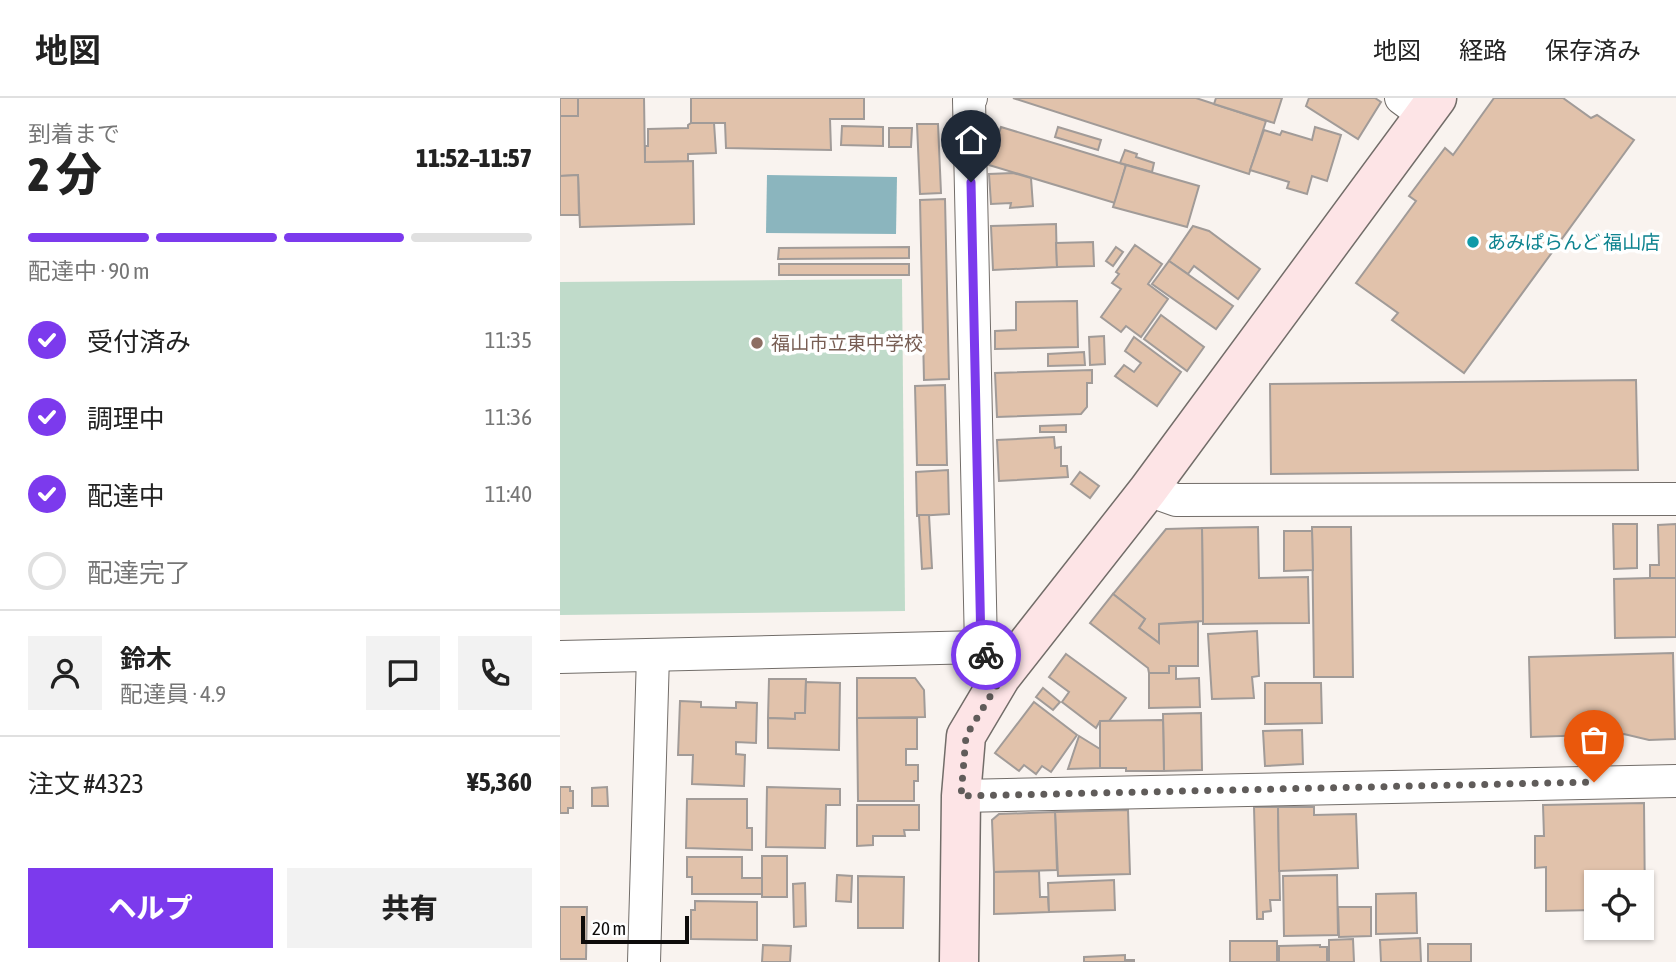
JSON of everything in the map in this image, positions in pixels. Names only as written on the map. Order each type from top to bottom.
[{"type":"street","points":[[959,962],[961,796],[966,736],[991,662],[970,99]]},
{"type":"street","points":[[560,657],[653,654],[991,662],[1148,490],[1421,103]]},
{"type":"street","points":[[1148,490],[1177,500],[1676,499]]},
{"type":"street","points":[[644,962],[653,654]]},
{"type":"street","points":[[961,796],[1676,781]]},
{"type":"green space","points":[[902,279],[905,611],[560,615],[560,282]]},
{"type":"water","points":[[767,175],[897,177],[896,234],[766,233]]},
{"type":"building","points":[[560,98],[578,98],[578,116],[560,116]]},
{"type":"building","points":[[578,98],[644,98],[645,162],[693,161],[694,224],[580,227],[578,175],[560,176],[560,116],[578,116]]},
{"type":"building","points":[[691,98],[864,98],[864,119],[830,119],[831,150],[726,148],[725,123],[691,123]]},
{"type":"building","points":[[1013,98],[1196,98],[1266,121],[1249,174]]},
{"type":"building","points":[[1216,98],[1282,98],[1274,123],[1214,104]]},
{"type":"building","points":[[1309,98],[1375,98],[1381,102],[1358,139],[1306,106]]},
{"type":"building","name":"あみぱらんど 福山店","points":[[1494,98],[1563,98],[1591,118],[1597,115],[1634,140],[1464,373],[1392,320],[1398,313],[1356,283],[1416,201],[1409,196],[1445,148],[1453,155]]},
{"type":"building","points":[[691,123],[714,123],[716,153],[688,154],[688,161],[645,162],[648,129],[688,128]]},
{"type":"building","points":[[917,124],[938,124],[941,193],[920,194]]},
{"type":"building","points":[[842,126],[883,127],[883,146],[841,145]]},
{"type":"building","points":[[1001,127],[1126,165],[1115,203],[989,165]]},
{"type":"building","points":[[1058,127],[1101,140],[1098,150],[1055,137]]},
{"type":"building","points":[[1315,127],[1341,135],[1327,181],[1312,176],[1307,194],[1287,188],[1289,182],[1250,170],[1264,130],[1280,135],[1282,131],[1312,140]]},
{"type":"building","points":[[889,128],[912,128],[911,147],[889,147]]},
{"type":"building","points":[[1125,150],[1154,163],[1152,172],[1120,163]]},
{"type":"building","points":[[1126,165],[1199,186],[1187,227],[1113,207]]},
{"type":"building","points":[[1013,173],[1031,178],[1033,206],[1010,208],[1011,203],[991,204],[989,174]]},
{"type":"building","points":[[578,175],[579,215],[560,215],[560,176]]},
{"type":"building","points":[[945,199],[949,379],[924,380],[920,200]]},
{"type":"building","points":[[1056,224],[1057,267],[993,270],[991,226]]},
{"type":"building","points":[[1193,226],[1209,231],[1260,269],[1238,299],[1194,266],[1188,274],[1169,261]]},
{"type":"building","points":[[1093,242],[1094,266],[1057,267],[1056,243]]},
{"type":"building","points":[[1135,245],[1162,264],[1148,284],[1168,299],[1141,337],[1126,326],[1121,332],[1101,317],[1121,289],[1112,283],[1119,274],[1116,272]]},
{"type":"building","points":[[909,247],[909,258],[778,259],[779,248]]},
{"type":"building","points":[[1116,247],[1123,252],[1113,266],[1106,261]]},
{"type":"building","points":[[1169,261],[1233,306],[1216,329],[1152,284]]},
{"type":"building","points":[[779,264],[909,264],[909,275],[779,275]]},
{"type":"building","points":[[1077,301],[1078,347],[995,349],[995,331],[1016,330],[1016,302]]},
{"type":"building","points":[[1161,315],[1204,347],[1187,371],[1144,339]]},
{"type":"building","points":[[1104,336],[1105,364],[1090,365],[1089,337]]},
{"type":"building","points":[[1134,337],[1181,372],[1157,406],[1115,376],[1124,365],[1134,372],[1141,363],[1125,351]]},
{"type":"building","points":[[1084,352],[1085,365],[1048,366],[1048,354]]},
{"type":"building","points":[[1092,370],[1092,383],[1087,383],[1087,407],[1081,414],[997,417],[995,373]]},
{"type":"building","points":[[1636,380],[1638,470],[1271,474],[1270,384]]},
{"type":"building","points":[[945,385],[947,465],[917,465],[915,386]]},
{"type":"building","points":[[1066,425],[1066,432],[1040,432],[1040,426]]},
{"type":"building","points":[[1054,437],[1055,448],[1061,447],[1061,466],[1067,466],[1068,477],[999,481],[997,440]]},
{"type":"building","points":[[948,470],[949,514],[917,516],[916,472]]},
{"type":"building","points":[[1080,472],[1099,486],[1090,498],[1071,484]]},
{"type":"building","points":[[919,515],[929,515],[932,568],[922,569]]},
{"type":"building","points":[[1613,524],[1637,524],[1637,568],[1614,569]]},
{"type":"building","points":[[1676,524],[1676,578],[1650,578],[1650,565],[1659,565],[1658,525]]},
{"type":"building","points":[[1258,527],[1259,578],[1308,577],[1309,623],[1203,624],[1202,528]]},
{"type":"building","points":[[1312,527],[1351,527],[1353,677],[1314,677]]},
{"type":"building","points":[[1202,528],[1203,621],[1159,624],[1159,643],[1139,628],[1145,619],[1113,594],[1166,529]]},
{"type":"building","points":[[1284,531],[1312,531],[1313,570],[1284,571]]},
{"type":"building","points":[[1676,578],[1676,637],[1615,638],[1614,579]]},
{"type":"building","points":[[1113,594],[1145,619],[1139,628],[1159,643],[1159,624],[1198,622],[1198,666],[1169,666],[1169,673],[1149,673],[1148,668],[1090,623]]},
{"type":"building","points":[[1257,631],[1259,676],[1252,677],[1254,698],[1212,699],[1208,634]]},
{"type":"building","points":[[1673,653],[1675,739],[1649,740],[1624,734],[1531,737],[1529,657]]},
{"type":"building","points":[[1066,654],[1126,698],[1109,721],[1100,721],[1096,728],[1062,702],[1069,692],[1049,677]]},
{"type":"building","points":[[1169,666],[1176,666],[1176,679],[1199,678],[1200,707],[1149,708],[1149,673],[1169,673]]},
{"type":"building","points":[[857,678],[915,678],[924,690],[925,717],[857,718]]},
{"type":"building","points":[[769,679],[806,679],[805,713],[795,713],[795,719],[768,718]]},
{"type":"building","points":[[806,682],[840,683],[839,750],[768,748],[768,718],[795,719],[795,713],[805,713]]},
{"type":"building","points":[[1265,683],[1321,683],[1322,723],[1265,724]]},
{"type":"building","points":[[1043,688],[1060,702],[1053,710],[1036,697]]},
{"type":"building","points":[[680,701],[701,702],[701,707],[736,708],[736,702],[757,703],[756,743],[736,742],[736,754],[745,755],[744,786],[692,784],[693,755],[678,755]]},
{"type":"building","points":[[1034,702],[1077,735],[1051,772],[1042,766],[1036,774],[1024,765],[1019,771],[995,753]]},
{"type":"building","points":[[1201,713],[1202,770],[1164,771],[1163,714]]},
{"type":"building","points":[[857,718],[917,718],[917,749],[906,749],[906,765],[918,765],[918,781],[914,781],[914,801],[858,801]]},
{"type":"building","points":[[1163,720],[1164,771],[1100,768],[1100,721]]},
{"type":"building","points":[[1302,730],[1303,764],[1265,766],[1263,731]]},
{"type":"building","points":[[1079,736],[1100,749],[1100,768],[1068,769]]},
{"type":"building","points":[[560,787],[570,787],[570,791],[573,791],[573,808],[568,808],[568,813],[560,813]]},
{"type":"building","points":[[607,787],[608,806],[592,806],[592,788]]},
{"type":"building","points":[[767,787],[840,789],[840,805],[826,805],[825,848],[766,847]]},
{"type":"building","points":[[687,799],[747,799],[747,828],[752,828],[752,850],[686,848]]},
{"type":"building","points":[[1644,803],[1645,870],[1584,870],[1584,910],[1546,911],[1546,867],[1535,868],[1535,836],[1544,836],[1543,805]]},
{"type":"building","points":[[857,805],[919,805],[919,830],[904,830],[905,836],[873,836],[873,845],[857,846]]},
{"type":"building","points":[[1254,807],[1278,807],[1280,900],[1270,900],[1271,911],[1263,912],[1263,919],[1257,919]]},
{"type":"building","points":[[1278,807],[1314,807],[1314,815],[1356,814],[1358,868],[1279,871]]},
{"type":"building","points":[[1128,810],[1130,874],[1058,876],[1055,812]]},
{"type":"building","points":[[1055,812],[1057,870],[994,872],[992,820],[999,814]]},
{"type":"building","points":[[762,856],[787,856],[787,897],[762,897]]},
{"type":"building","points":[[687,857],[742,857],[742,878],[762,878],[762,894],[692,894],[692,877],[687,877]]},
{"type":"building","points":[[1039,871],[1040,897],[1048,897],[1049,912],[994,914],[994,872]]},
{"type":"building","points":[[837,875],[852,876],[851,902],[836,901]]},
{"type":"building","points":[[1337,875],[1338,935],[1284,936],[1283,876]]},
{"type":"building","points":[[858,876],[904,877],[903,928],[858,928]]},
{"type":"building","points":[[1114,880],[1115,910],[1049,912],[1048,883]]},
{"type":"building","points":[[805,883],[806,926],[794,927],[793,884]]},
{"type":"building","points":[[1416,893],[1417,933],[1376,934],[1376,894]]},
{"type":"building","points":[[695,901],[757,902],[757,940],[691,939],[691,910],[695,910]]},
{"type":"building","points":[[560,907],[587,907],[586,959],[560,959]]},
{"type":"building","points":[[1338,907],[1371,907],[1371,936],[1339,937]]},
{"type":"building","points":[[1420,938],[1421,962],[1381,962],[1380,940]]},
{"type":"building","points":[[1353,939],[1354,962],[1329,962],[1329,940]]},
{"type":"building","points":[[1230,941],[1277,941],[1277,962],[1230,962]]},
{"type":"building","points":[[1428,944],[1471,944],[1471,962],[1428,962]]},
{"type":"building","points":[[763,945],[791,946],[790,962],[762,962]]},
{"type":"building","points":[[1279,946],[1327,947],[1327,962],[1279,962]]},
{"type":"building","points":[[1125,955],[1125,960],[1134,962],[1084,962],[1084,957]]},
{"type":"way so far","points":[[986,655],[1002,677],[966,736],[961,796],[1594,782]]},
{"type":"place","name":"あみぱらんど 福山店","points":[[1473,242]]},
{"type":"place","name":"福山市立東中学校","points":[[757,343]]},
{"type":"route","points":[[971,182],[981,647],[986,655]]}]
